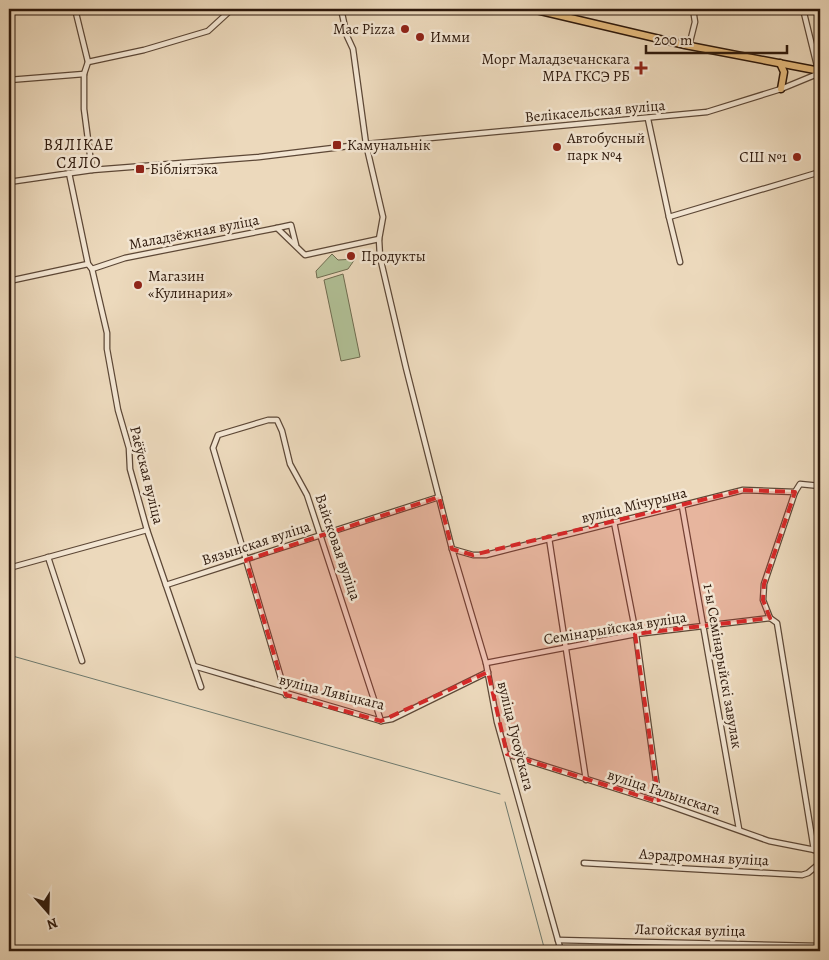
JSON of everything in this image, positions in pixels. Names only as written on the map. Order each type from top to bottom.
[{"type":"main road","points":[[532,9],[548,11],[689,46],[819,71]]},
{"type":"main road","points":[[780,63],[784,72],[781,89]]},
{"type":"street","points":[[75,9],[88,62],[84,74],[84,109],[92,170]]},
{"type":"street","points":[[88,62],[144,50],[208,31],[232,9]]},
{"type":"street","points":[[341,9],[347,36],[354,49],[366,144],[383,217],[379,238],[380,257],[439,497]]},
{"type":"street","points":[[689,46],[695,22],[693,9]]},
{"type":"street","points":[[803,9],[819,71]]},
{"type":"street","name":"Велікасельская вуліца","points":[[9,182],[92,170],[260,157],[366,144],[707,112],[809,79],[819,71]]},
{"type":"street","points":[[9,80],[84,74]]},
{"type":"street","points":[[648,119],[680,262]]},
{"type":"street","points":[[669,217],[820,172]]},
{"type":"street","points":[[9,281],[88,264],[69,173]]},
{"type":"street","points":[[277,228],[291,225],[296,246]]},
{"type":"street","name":"Маладзёжная вуліца","points":[[92,269],[125,258],[277,228],[305,255],[379,238]]},
{"type":"street","name":"Раёўская вуліца","points":[[88,264],[92,269],[107,333],[107,348],[118,410],[129,448],[130,469],[147,530],[201,687]]},
{"type":"street","name":"Вайсковая вуліца","points":[[246,560],[215,458],[214,440],[218,435],[229,430],[268,420],[276,420],[282,430],[290,464],[307,495],[322,535],[382,721]]},
{"type":"street","name":"вуліца Мічурына","points":[[452,549],[473,555],[486,555],[743,490],[795,492],[800,484],[820,486]]},
{"type":"street","points":[[795,492],[764,584],[763,600],[770,618],[777,623],[814,850]]},
{"type":"street","name":"Вязынская вуліца","points":[[166,585],[439,497]]},
{"type":"street","name":"вуліца Гусоўскага","points":[[439,497],[452,549],[486,663],[497,722],[561,951]]},
{"type":"street","name":"1-ы Семінарыйскі завулак","points":[[682,506],[739,830]]},
{"type":"street","points":[[614,522],[636,634],[659,802]]},
{"type":"street","points":[[9,568],[147,530]]},
{"type":"street","points":[[549,538],[586,780]]},
{"type":"street","points":[[48,557],[82,662]]},
{"type":"street","points":[[246,560],[286,694]]},
{"type":"street","name":"Семінарыйская вуліца","points":[[486,663],[636,634],[770,618]]},
{"type":"street","name":"вуліца Лявіцкага","points":[[194,666],[382,721],[392,719],[488,672]]},
{"type":"street","name":"вуліца Галынскага","points":[[507,754],[659,802],[769,841],[820,851]]},
{"type":"street","name":"Аэрадромная вуліца","points":[[584,864],[802,875],[808,873],[820,863]]},
{"type":"street","name":"Лагойская вуліца","points":[[558,940],[820,946]]},
{"type":"highlighted area","points":[[743,490],[795,492],[764,584],[763,600],[770,618],[635,634],[659,802],[507,754],[488,672],[381,721],[286,695],[246,560],[439,497],[452,549],[473,555]]},
{"type":"green space","points":[[332,254],[338,260],[355,259],[348,269],[317,278],[316,271]]},
{"type":"green space","points":[[343,274],[360,357],[341,361],[324,280]]},
{"type":"waterway","points":[[9,655],[500,794]]},
{"type":"waterway","points":[[505,802],[545,951]]},
{"type":"waterway","points":[[9,946],[26,951]]},
{"type":"place","name":"Mac Pizza","points":[[405,29]]},
{"type":"place","name":"Имми","points":[[420,37]]},
{"type":"place","name":"Морг Маладзечанскага МРА ГКСЭ РБ","points":[[641,68]]},
{"type":"place","name":"Камунальнік","points":[[337,145]]},
{"type":"place","name":"Автобусный парк №4","points":[[557,147]]},
{"type":"place","name":"СШ №1","points":[[797,157]]},
{"type":"place","name":"Бібліятэка","points":[[140,169]]},
{"type":"place","name":"Продукты","points":[[351,256]]},
{"type":"place","name":"Магазин «Кулинария»","points":[[138,285]]},
{"type":"district","name":"ВЯЛІКАЕ СЯЛО","points":[[79,154]]}]
